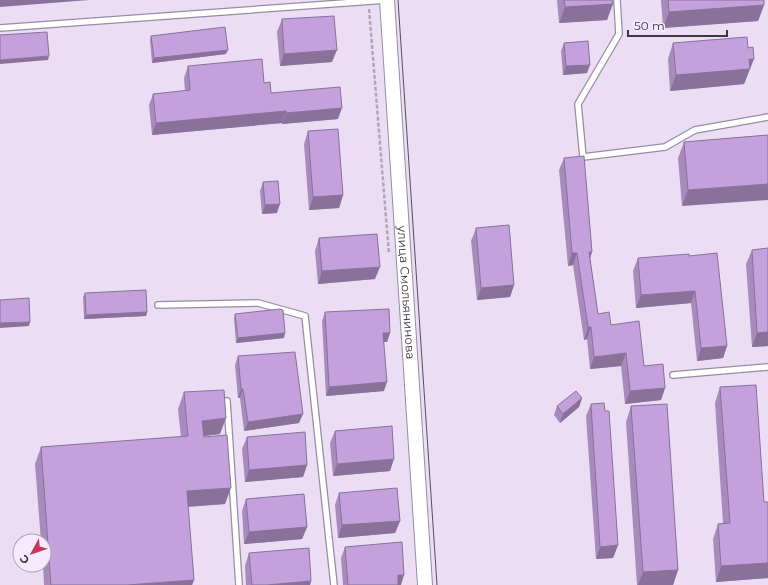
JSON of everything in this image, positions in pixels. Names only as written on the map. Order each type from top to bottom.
[{"type":"street","name":"улица Смольянинова","points":[[387,0],[425,585]]},
{"type":"lane","points":[[0,28],[387,0]]},
{"type":"lane","points":[[617,0],[619,34],[578,104],[582,157],[665,147],[695,130],[768,117]]},
{"type":"lane","points":[[158,305],[258,303],[304,316],[334,585]]},
{"type":"lane","points":[[673,375],[768,367]]},
{"type":"lane","points":[[211,401],[227,401],[239,585]]},
{"type":"building","points":[[564,0],[612,0],[613,4],[565,7]]},
{"type":"building","points":[[668,0],[764,0],[764,5],[669,12]]},
{"type":"building","points":[[334,16],[337,50],[284,54],[282,19]]},
{"type":"building","points":[[225,27],[228,50],[154,58],[151,36]]},
{"type":"building","points":[[47,32],[49,56],[0,60],[0,35]]},
{"type":"building","points":[[747,37],[748,48],[753,47],[754,59],[749,59],[750,69],[676,75],[673,43]]},
{"type":"building","points":[[588,41],[590,65],[566,66],[564,43]]},
{"type":"building","points":[[262,59],[264,83],[270,82],[271,93],[340,87],[342,108],[286,113],[286,111],[156,123],[153,94],[190,90],[188,66]]},
{"type":"building","points":[[338,129],[343,195],[313,197],[308,131]]},
{"type":"building","points":[[768,135],[768,184],[688,190],[684,142]]},
{"type":"building","points":[[584,156],[592,252],[589,252],[598,314],[609,312],[611,325],[639,321],[644,366],[663,364],[665,388],[630,391],[626,353],[594,357],[591,327],[588,327],[577,253],[572,253],[564,158]]},
{"type":"building","points":[[278,181],[280,204],[265,205],[263,182]]},
{"type":"building","points":[[509,225],[514,285],[481,288],[476,228]]},
{"type":"building","points":[[377,234],[380,267],[322,271],[319,238]]},
{"type":"building","points":[[768,248],[768,332],[757,333],[752,250]]},
{"type":"building","points":[[717,253],[727,346],[701,348],[695,291],[641,295],[638,258],[689,254],[689,256]]},
{"type":"building","points":[[146,290],[147,312],[86,315],[85,293]]},
{"type":"building","points":[[29,298],[30,322],[0,323],[0,300]]},
{"type":"building","points":[[280,309],[283,310],[285,333],[238,338],[235,314]]},
{"type":"building","points":[[389,309],[390,333],[383,333],[387,382],[329,387],[325,312]]},
{"type":"building","points":[[295,352],[303,414],[248,422],[243,389],[241,389],[238,356]]},
{"type":"building","points":[[756,385],[764,502],[768,502],[768,563],[721,566],[718,524],[730,523],[720,387]]},
{"type":"building","points":[[224,390],[226,418],[202,421],[204,437],[227,435],[231,488],[187,491],[194,580],[127,585],[51,585],[52,533],[47,533],[41,447],[188,436],[184,392]]},
{"type":"building","points":[[576,391],[582,398],[563,414],[557,406]]},
{"type":"building","points":[[604,403],[605,411],[609,411],[618,545],[600,547],[591,404]]},
{"type":"building","points":[[667,404],[678,570],[643,572],[631,406]]},
{"type":"building","points":[[392,426],[394,459],[337,464],[335,431]]},
{"type":"building","points":[[305,432],[307,465],[249,470],[247,437]]},
{"type":"building","points":[[397,488],[400,521],[342,525],[339,493]]},
{"type":"building","points":[[304,494],[307,527],[249,532],[246,499]]},
{"type":"building","points":[[402,542],[404,575],[398,575],[398,585],[348,585],[345,547]]},
{"type":"building","points":[[309,548],[311,581],[252,585],[249,553]]},
{"type":"tram line","points":[[398,0],[437,585]]}]
